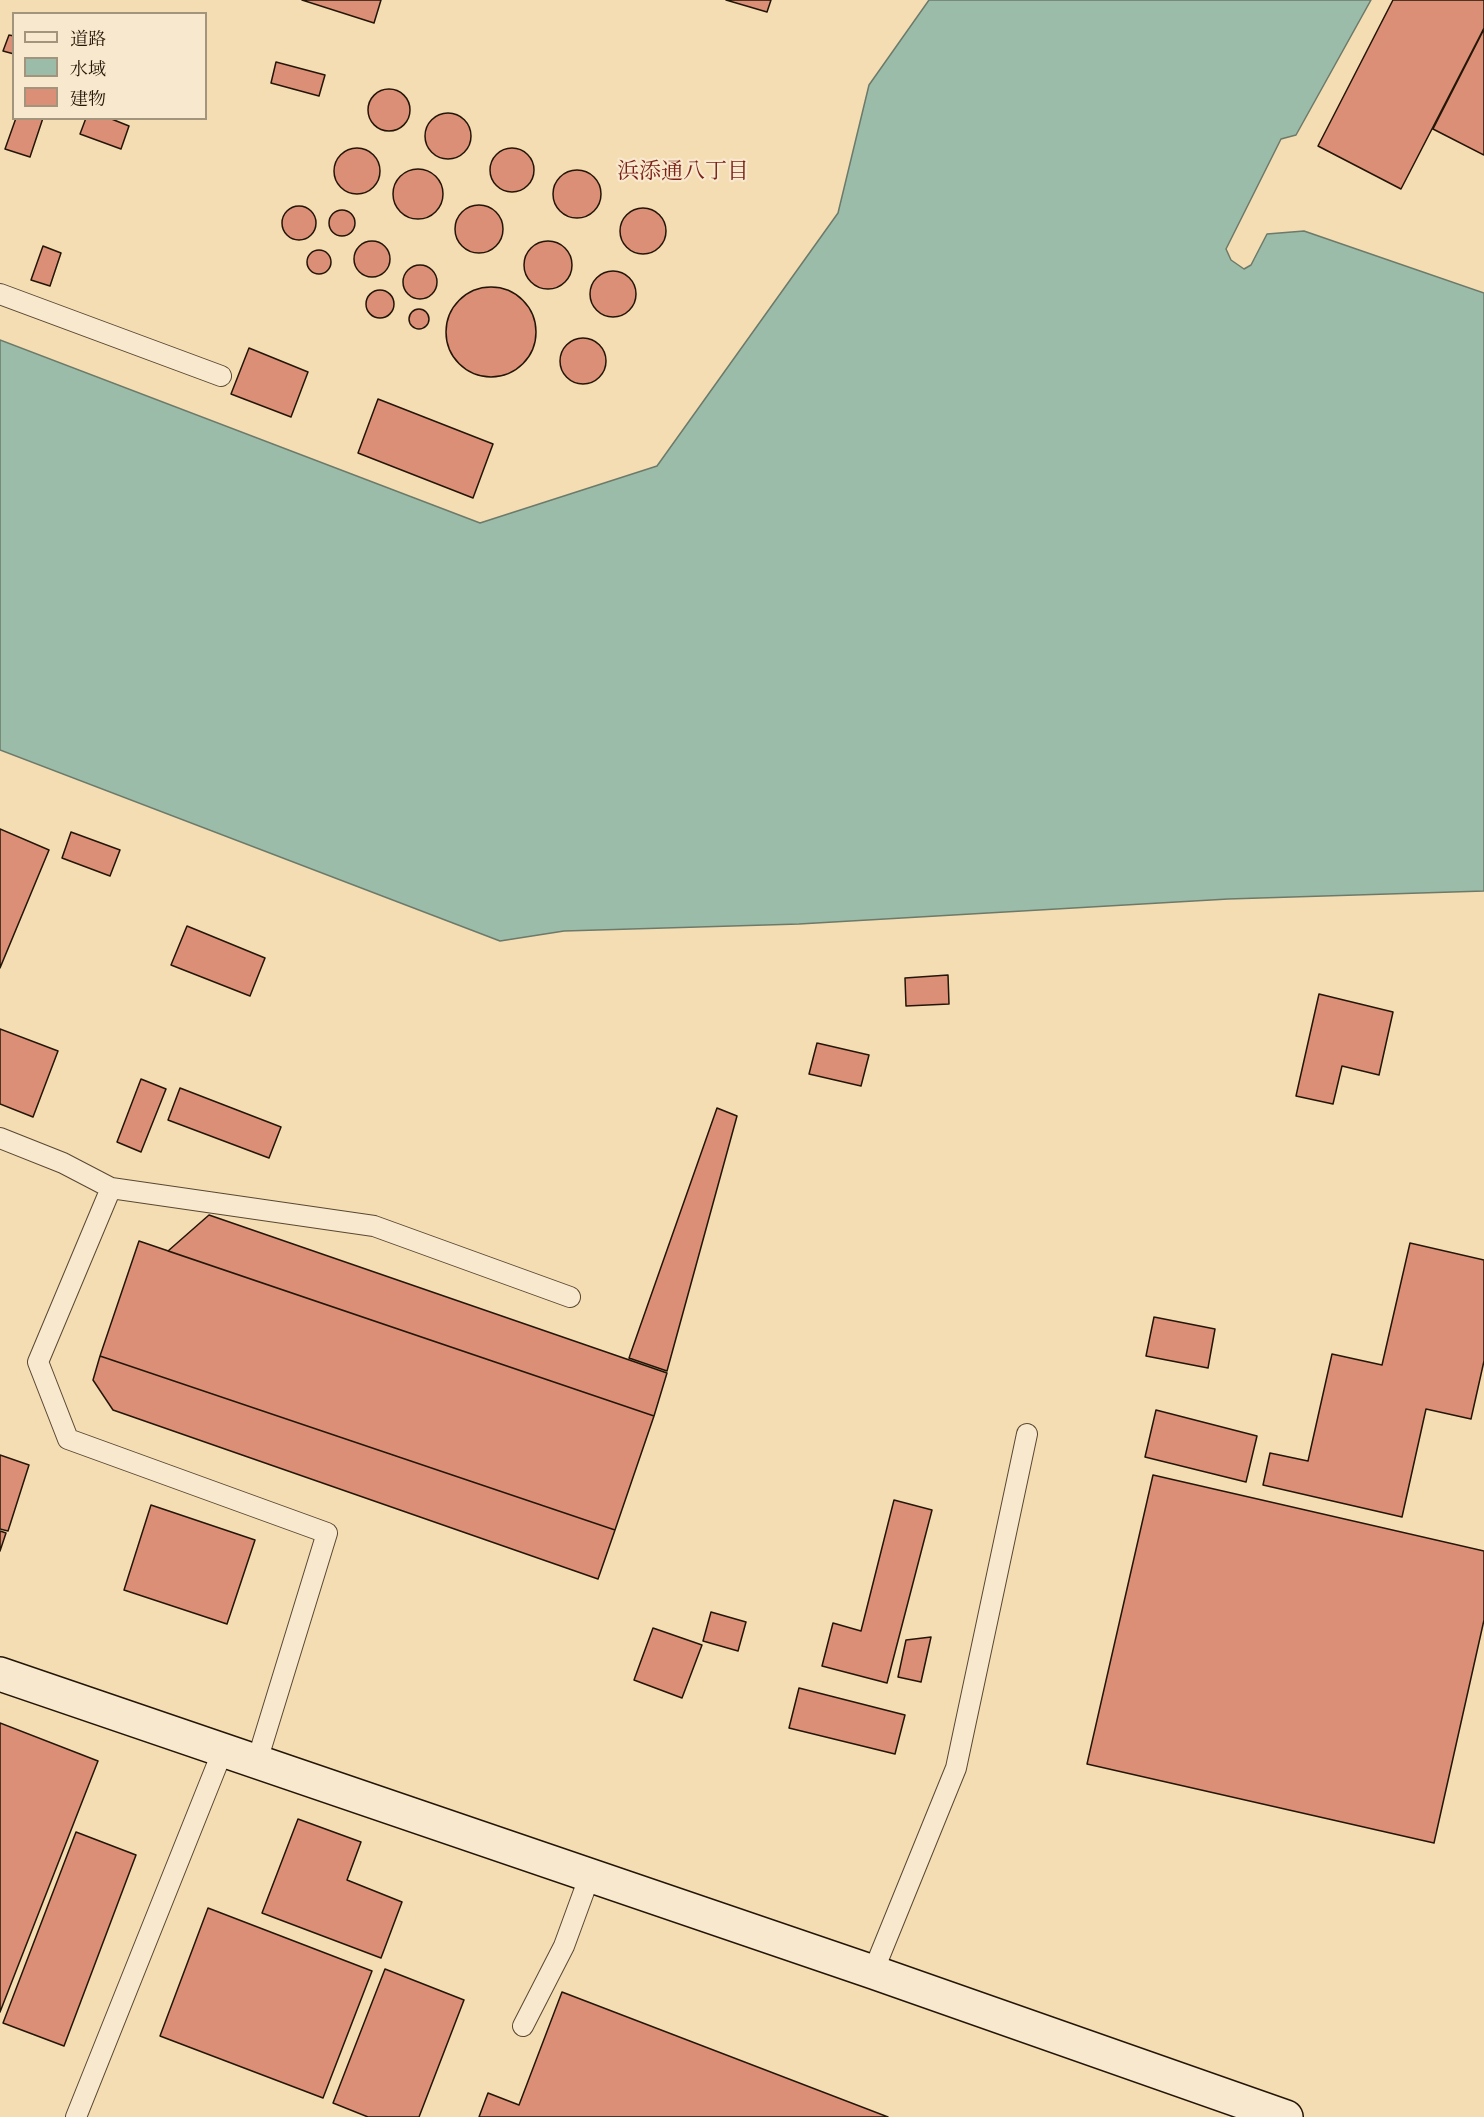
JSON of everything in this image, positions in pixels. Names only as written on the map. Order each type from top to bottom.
[{"type":"street","points":[[0,1674],[873,1972],[1286,2117]]},
{"type":"lane","points":[[0,294],[221,376]]},
{"type":"lane","points":[[0,1138],[63,1163],[111,1188],[374,1226],[570,1297]]},
{"type":"lane","points":[[111,1188],[38,1362],[68,1439],[327,1533],[257,1761]]},
{"type":"lane","points":[[873,1972],[956,1768],[1027,1434]]},
{"type":"lane","points":[[76,2117],[223,1750]]},
{"type":"lane","points":[[524,2026],[564,1946],[590,1875]]},
{"type":"water","points":[[929,0],[1371,0],[1296,135],[1281,139],[1226,249],[1231,260],[1244,269],[1251,265],[1267,234],[1304,231],[1484,293],[1484,891],[1228,899],[799,924],[564,931],[500,941],[0,750],[0,340],[480,523],[657,466],[838,213],[869,85]]},
{"type":"building","points":[[302,0],[381,0],[374,23]]},
{"type":"building","points":[[726,0],[771,0],[767,12]]},
{"type":"building","points":[[1393,0],[1484,0],[1484,28],[1401,189],[1318,146]]},
{"type":"building","points":[[1484,29],[1484,155],[1433,129]]},
{"type":"building","points":[[9,35],[12,36],[12,53],[3,51]]},
{"type":"building","points":[[276,62],[325,75],[319,96],[271,83]]},
{"type":"building","points":[[389,89],[404,95],[410,110],[404,125],[389,131],[374,125],[368,110],[374,95]]},
{"type":"building","points":[[448,113],[457,114],[464,120],[470,127],[470,145],[464,152],[457,158],[448,159],[439,158],[432,152],[426,145],[425,136],[426,127],[432,120],[439,114]]},
{"type":"building","points":[[15,120],[42,120],[30,157],[5,149]]},
{"type":"building","points":[[85,120],[114,120],[129,126],[121,149],[80,134]]},
{"type":"building","points":[[357,148],[373,155],[380,171],[373,187],[357,194],[341,187],[334,171],[341,155]]},
{"type":"building","points":[[512,148],[521,149],[528,154],[533,161],[533,179],[528,186],[521,191],[512,192],[503,191],[496,186],[491,179],[490,170],[491,161],[496,154],[503,149]]},
{"type":"building","points":[[418,169],[436,176],[443,194],[436,212],[418,219],[400,212],[393,194],[400,176]]},
{"type":"building","points":[[577,170],[594,177],[601,194],[594,211],[577,218],[560,211],[553,194],[560,177]]},
{"type":"building","points":[[479,205],[496,212],[503,229],[496,246],[479,253],[462,246],[455,229],[462,212]]},
{"type":"building","points":[[299,206],[311,211],[316,223],[311,235],[299,240],[287,235],[282,223],[287,211]]},
{"type":"building","points":[[643,208],[652,209],[659,215],[665,222],[665,240],[659,247],[652,253],[643,254],[634,253],[627,247],[621,240],[620,231],[621,222],[627,215],[634,209]]},
{"type":"building","points":[[342,210],[351,214],[355,223],[351,232],[342,236],[333,232],[329,223],[333,214]]},
{"type":"building","points":[[372,241],[385,246],[390,259],[385,272],[372,277],[359,272],[354,259],[359,246]]},
{"type":"building","points":[[548,241],[565,248],[572,265],[565,282],[548,289],[531,282],[524,265],[531,248]]},
{"type":"building","points":[[43,246],[61,253],[50,286],[31,280]]},
{"type":"building","points":[[319,250],[328,253],[331,262],[328,271],[319,274],[310,271],[307,262],[310,253]]},
{"type":"building","points":[[420,265],[432,270],[437,282],[432,294],[420,299],[408,294],[403,282],[408,270]]},
{"type":"building","points":[[613,271],[622,272],[630,277],[635,285],[635,303],[630,311],[622,316],[613,317],[604,316],[596,311],[591,303],[590,294],[591,285],[596,277],[604,272]]},
{"type":"building","points":[[491,287],[508,290],[523,300],[533,315],[536,332],[533,349],[523,364],[508,374],[491,377],[474,374],[459,364],[449,349],[446,332],[449,315],[459,300],[474,290]]},
{"type":"building","points":[[380,290],[390,294],[394,304],[390,314],[380,318],[370,314],[366,304],[370,294]]},
{"type":"building","points":[[419,309],[426,312],[429,319],[426,326],[419,329],[412,326],[409,319],[412,312]]},
{"type":"building","points":[[588,338],[600,344],[605,352],[605,370],[600,378],[592,383],[578,384],[566,378],[561,370],[560,356],[566,344],[574,339]]},
{"type":"building","points":[[249,348],[308,372],[291,417],[231,394]]},
{"type":"building","points":[[378,399],[493,444],[473,498],[358,453]]},
{"type":"building","points":[[0,829],[49,850],[0,968]]},
{"type":"building","points":[[71,832],[120,850],[110,876],[62,858]]},
{"type":"building","points":[[187,926],[265,958],[250,996],[171,965]]},
{"type":"building","points":[[948,975],[949,1004],[906,1006],[905,978]]},
{"type":"building","points":[[1319,994],[1393,1012],[1379,1075],[1342,1066],[1333,1104],[1296,1096]]},
{"type":"building","points":[[0,1029],[58,1051],[33,1117],[0,1104]]},
{"type":"building","points":[[817,1043],[869,1055],[861,1086],[809,1074]]},
{"type":"building","points":[[141,1079],[166,1089],[141,1152],[117,1142]]},
{"type":"building","points":[[180,1088],[281,1127],[269,1158],[168,1120]]},
{"type":"building","points":[[717,1108],[737,1116],[667,1371],[629,1358]]},
{"type":"building","points":[[209,1215],[667,1373],[654,1416],[168,1251]]},
{"type":"building","points":[[139,1241],[654,1416],[615,1530],[100,1356]]},
{"type":"building","points":[[1410,1243],[1484,1260],[1484,1361],[1471,1419],[1426,1409],[1402,1517],[1263,1485],[1270,1453],[1308,1461],[1332,1354],[1382,1365]]},
{"type":"building","points":[[1154,1317],[1215,1329],[1208,1368],[1146,1356]]},
{"type":"building","points":[[100,1356],[615,1530],[598,1579],[113,1410],[93,1380]]},
{"type":"building","points":[[1156,1410],[1257,1436],[1246,1482],[1145,1457]]},
{"type":"building","points":[[0,1455],[29,1465],[8,1531],[0,1529]]},
{"type":"building","points":[[1153,1475],[1484,1551],[1484,1620],[1434,1843],[1087,1764]]},
{"type":"building","points":[[894,1500],[932,1510],[887,1683],[822,1666],[833,1623],[861,1631]]},
{"type":"building","points":[[151,1505],[255,1540],[227,1624],[124,1590]]},
{"type":"building","points":[[0,1531],[6,1533],[0,1551]]},
{"type":"building","points":[[711,1612],[746,1622],[738,1651],[703,1641]]},
{"type":"building","points":[[653,1628],[702,1645],[682,1698],[634,1680]]},
{"type":"building","points":[[931,1637],[921,1682],[898,1677],[906,1640]]},
{"type":"building","points":[[799,1688],[905,1715],[895,1754],[789,1728]]},
{"type":"building","points":[[0,1723],[98,1761],[0,2012]]},
{"type":"building","points":[[298,1819],[361,1842],[347,1880],[402,1902],[381,1958],[262,1913]]},
{"type":"building","points":[[76,1832],[136,1855],[64,2046],[3,2023]]},
{"type":"building","points":[[208,1908],[372,1971],[323,2098],[160,2036]]},
{"type":"building","points":[[385,1969],[464,2000],[419,2117],[368,2117],[333,2103]]},
{"type":"building","points":[[562,1992],[888,2117],[479,2117],[488,2093],[519,2105]]},
{"type":"district","name":"浜添通八丁目","points":[[683,172]]}]
